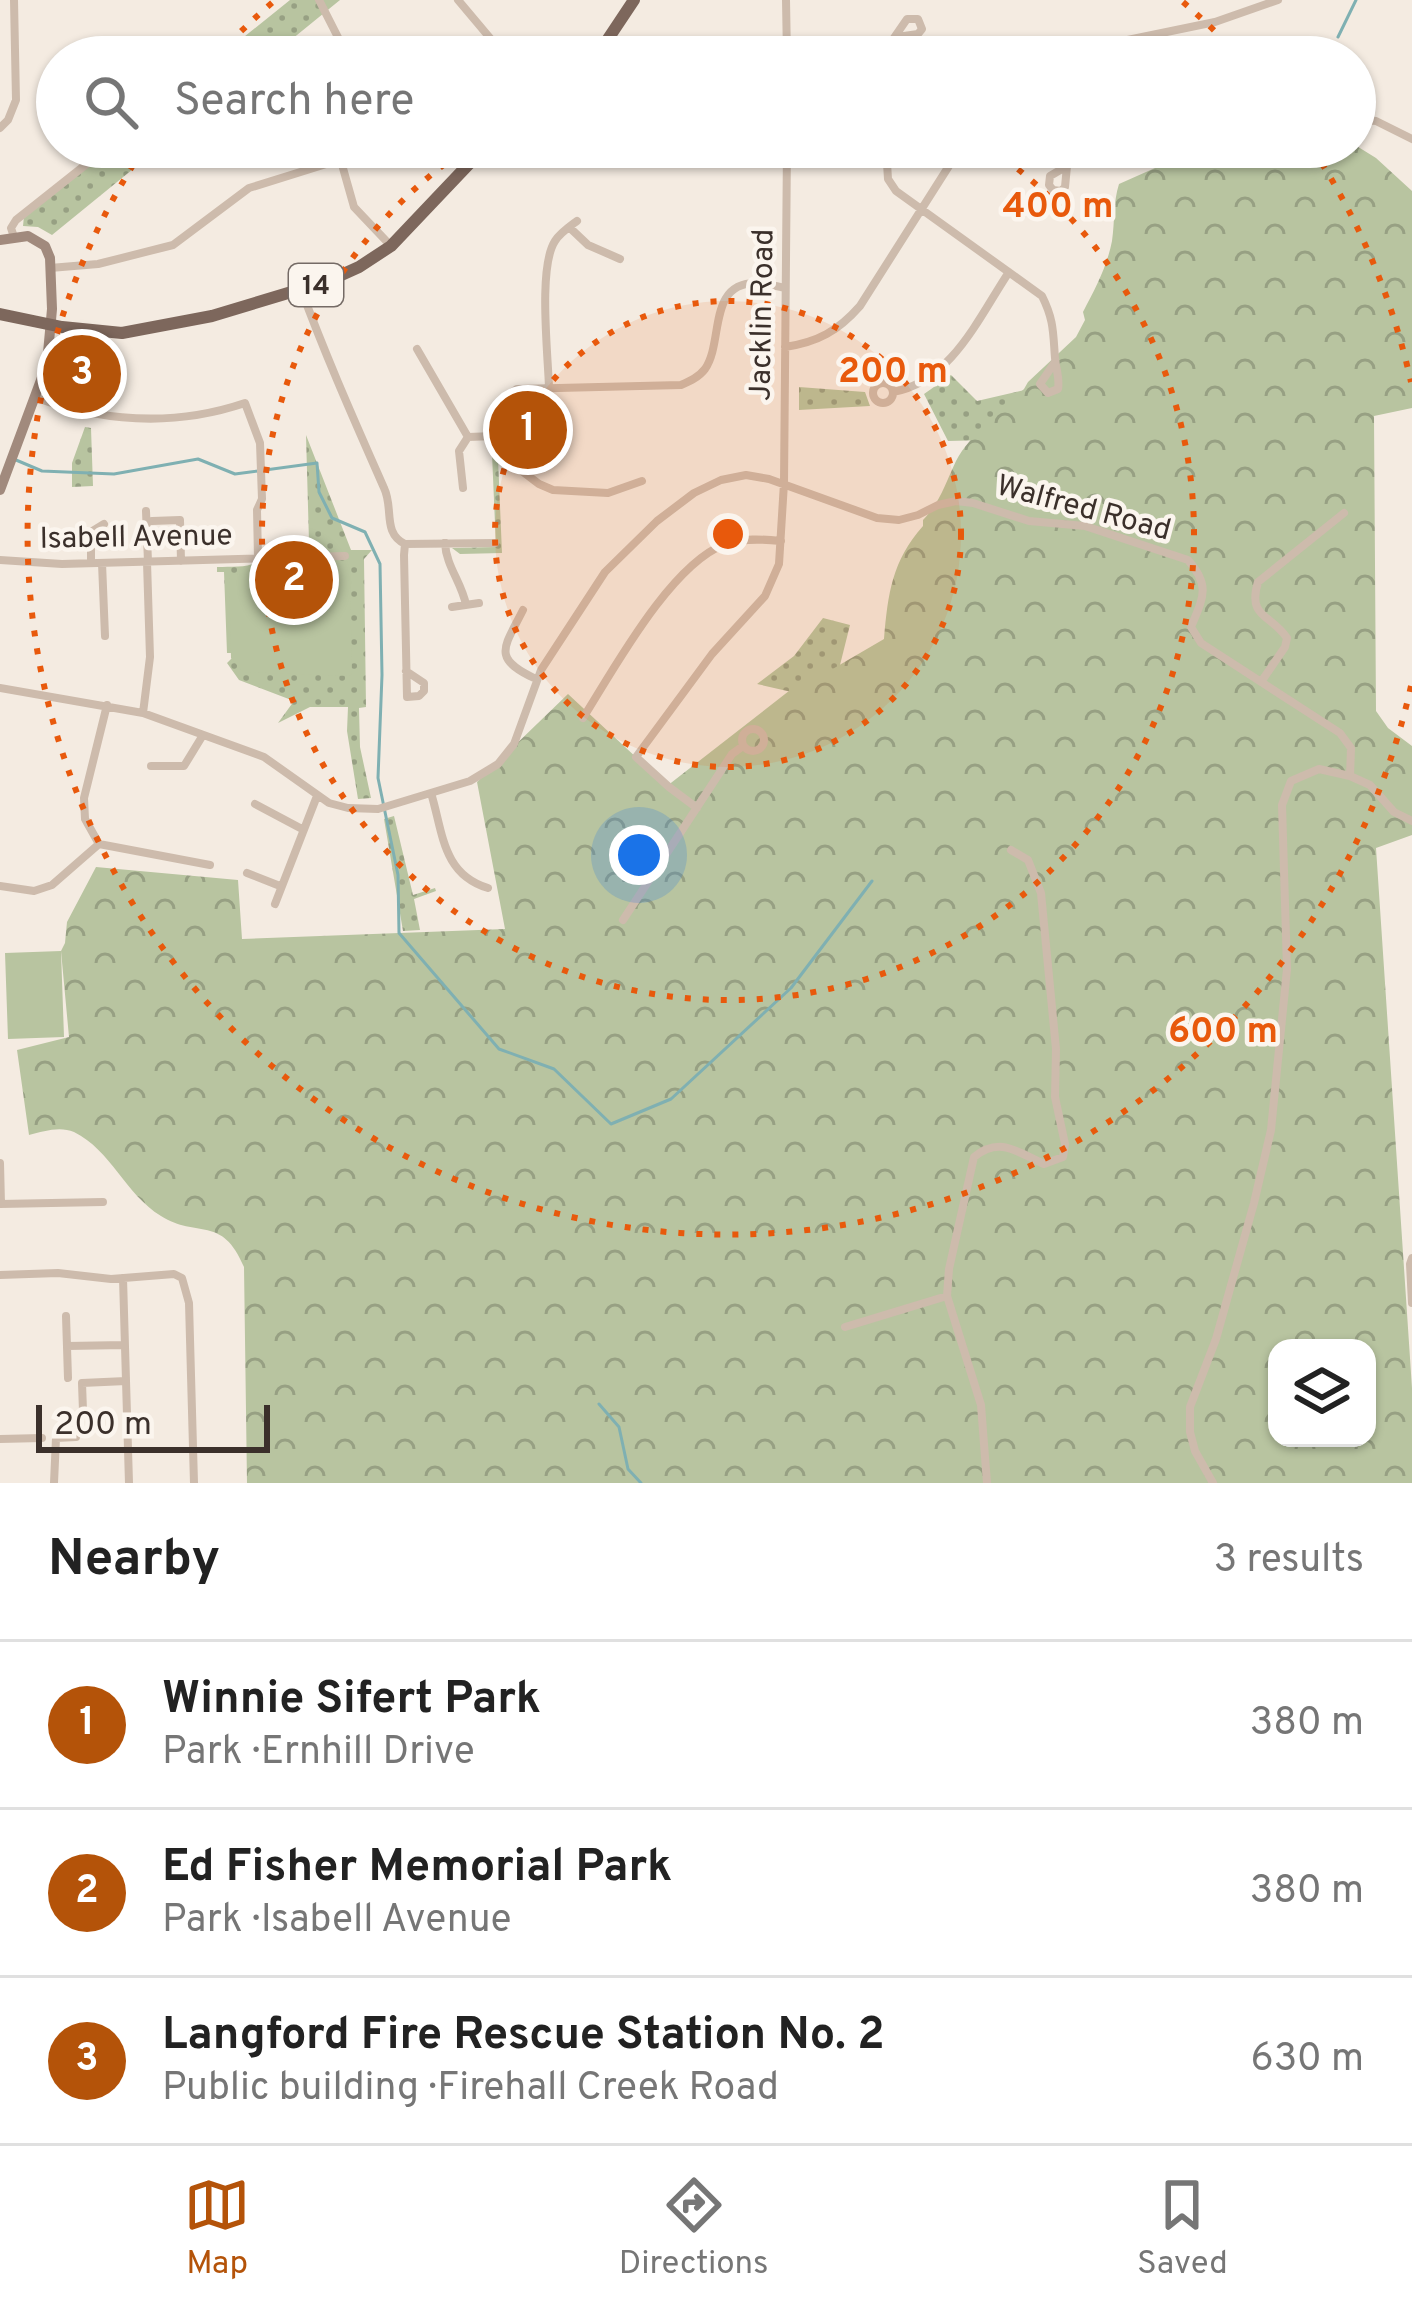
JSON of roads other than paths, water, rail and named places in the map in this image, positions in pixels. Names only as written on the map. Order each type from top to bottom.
[{"type":"main road","points":[[610,36],[634,0]]},
{"type":"main road","name":"14","points":[[0,314],[122,333],[253,305],[359,267],[391,245],[465,168]]},
{"type":"main road","points":[[0,240],[28,236],[42,243],[49,254],[52,325],[47,364],[1,483]]},
{"type":"main road","points":[[47,364],[101,332]]},
{"type":"street","points":[[0,128],[16,100],[14,0]]},
{"type":"street","points":[[319,0],[337,36]]},
{"type":"street","points":[[458,0],[488,36]]},
{"type":"street","points":[[786,0],[787,36]]},
{"type":"street","points":[[1153,36],[1215,22],[1278,0]]},
{"type":"street","points":[[1376,121],[1412,139]]},
{"type":"street","points":[[14,237],[11,228],[16,220],[81,168]]},
{"type":"street","points":[[50,268],[98,264],[169,247],[255,184],[311,168]]},
{"type":"street","points":[[342,168],[354,207],[391,245]]},
{"type":"street","name":"Jacklin Road","points":[[697,808],[636,757],[712,654],[765,596],[778,564],[784,483],[787,168]]},
{"type":"street","points":[[887,168],[896,191],[1042,296],[1054,320],[1055,362]]},
{"type":"street","points":[[784,346],[812,343],[842,327],[948,168]]},
{"type":"street","points":[[550,388],[546,274],[556,238],[573,224],[588,245],[620,259]]},
{"type":"street","points":[[893,392],[915,386],[943,367],[1009,272]]},
{"type":"street","points":[[642,481],[608,493],[546,488],[500,455],[495,446],[498,408],[517,389],[681,385],[707,367],[720,306],[729,294],[754,283],[785,288]]},
{"type":"street","points":[[301,289],[331,370],[390,500],[390,531],[405,544],[495,543]]},
{"type":"street","points":[[417,349],[468,437]]},
{"type":"street","points":[[34,398],[104,418],[168,420],[245,403],[260,443],[258,558]]},
{"type":"street","points":[[468,437],[495,436]]},
{"type":"street","points":[[463,488],[459,451],[468,437]]},
{"type":"street","name":"Walfred Road","points":[[0,688],[143,713],[264,757],[337,806],[366,810],[431,793],[470,781],[505,758],[536,679],[605,572],[639,536],[694,493],[733,476],[757,476],[877,518],[898,520],[938,505],[973,503],[1029,521],[1085,526],[1188,560],[1203,583],[1194,635],[1340,733],[1351,748],[1351,776]]},
{"type":"street","points":[[143,713],[150,657],[146,511]]},
{"type":"street","points":[[1261,682],[1287,638],[1258,612],[1254,600],[1258,582],[1344,513]]},
{"type":"street","points":[[152,521],[180,520],[181,561]]},
{"type":"street","points":[[104,524],[91,532],[104,636]]},
{"type":"street","points":[[583,718],[654,607],[697,562],[710,551],[741,540],[781,541]]},
{"type":"street","points":[[445,543],[466,605]]},
{"type":"street","points":[[405,544],[406,671]]},
{"type":"street","name":"Isabell Avenue","points":[[0,560],[97,563],[345,556]]},
{"type":"street","points":[[452,607],[479,603]]},
{"type":"street","points":[[523,610],[505,646],[506,659],[536,679]]},
{"type":"street","points":[[99,844],[85,819],[84,798],[106,706]]},
{"type":"street","points":[[151,766],[184,766],[203,735]]},
{"type":"street","points":[[623,920],[732,754],[743,746]]},
{"type":"street","points":[[1213,1483],[1195,1451],[1190,1407],[1216,1339],[1270,1130],[1287,969],[1282,805],[1291,782],[1319,769],[1370,785],[1394,812],[1412,821]]},
{"type":"street","points":[[431,793],[446,854],[463,876],[488,888]]},
{"type":"street","points":[[274,904],[317,796]]},
{"type":"street","points":[[255,804],[302,830]]},
{"type":"street","points":[[99,844],[210,865]]},
{"type":"street","points":[[0,886],[34,891],[52,885],[99,844]]},
{"type":"street","points":[[986,1483],[981,1405],[947,1296],[974,1157],[999,1144],[1044,1164],[1063,1157],[1065,1144],[1054,1097],[1056,1049],[1041,893],[1028,860],[1011,850]]},
{"type":"street","points":[[247,873],[280,886]]},
{"type":"street","points":[[0,1163],[1,1204],[103,1202]]},
{"type":"street","points":[[1412,1258],[1412,1303]]},
{"type":"street","points":[[0,1275],[123,1278],[160,1274],[182,1278],[189,1304],[194,1483]]},
{"type":"street","points":[[123,1278],[129,1483]]},
{"type":"street","points":[[845,1327],[947,1296]]},
{"type":"street","points":[[66,1316],[68,1378]]},
{"type":"street","points":[[67,1346],[125,1345]]},
{"type":"street","points":[[83,1411],[82,1383],[126,1381]]},
{"type":"street","points":[[54,1483],[56,1438],[76,1437]]},
{"type":"street","points":[[0,1439],[42,1438]]},
{"type":"waterway","points":[[1338,36],[1356,0]]},
{"type":"waterway","points":[[16,460],[42,471],[114,474],[198,459],[235,474],[317,463],[319,492],[332,518],[365,532],[380,564],[378,778],[398,875],[399,933],[499,1049],[554,1069],[611,1124],[671,1099],[791,988],[872,881]]},
{"type":"waterway","points":[[599,1404],[619,1427],[628,1469],[641,1483]]},
{"type":"place","name":"Langford Fire Rescue Station No. 2","points":[[82,374]]},
{"type":"place","name":"Winnie Sifert Park","points":[[528,430]]},
{"type":"place","name":"Ed Fisher Memorial Park","points":[[294,580]]}]
